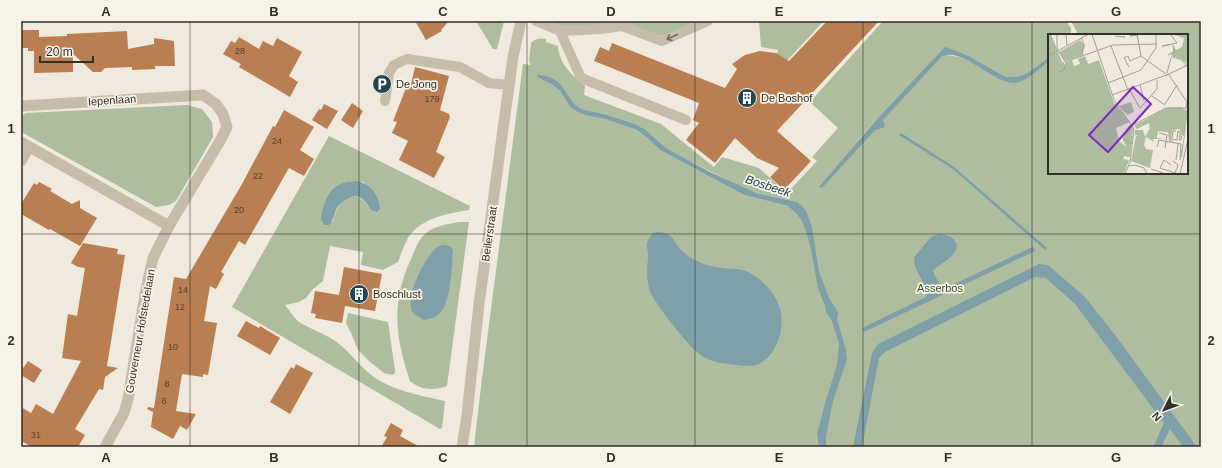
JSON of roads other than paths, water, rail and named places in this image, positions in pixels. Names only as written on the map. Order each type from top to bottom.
[{"type":"street","name":"Beilerstraat","points":[[462,447],[479,304],[509,85],[521,21]]},
{"type":"street","name":"Iepenlaan","points":[[21,106],[203,94]]},
{"type":"street","name":"Gouverneur Hofstedelaan","points":[[105,447],[124,413],[128,399],[153,258],[169,226],[227,127],[223,114],[216,104],[203,94]]},
{"type":"street","points":[[21,162],[25,145],[169,226]]},
{"type":"lane","points":[[536,21],[560,31],[601,29],[622,26],[662,41],[708,21]]},
{"type":"lane","points":[[560,31],[581,78],[686,120]]},
{"type":"lane","points":[[385,101],[389,73],[394,65],[407,59],[460,67],[489,82],[509,85]]},
{"type":"water","points":[[945,47],[969,56],[1004,76],[1011,77],[1023,75],[1048,58],[1048,62],[1027,78],[1019,82],[1010,83],[1001,80],[961,57],[951,55],[942,56],[883,120],[885,127],[875,130],[822,188],[819,187],[877,119]]},
{"type":"water","points":[[538,74],[555,80],[560,84],[575,105],[582,109],[608,115],[635,124],[646,130],[666,148],[710,172],[756,193],[797,202],[806,211],[812,227],[819,272],[829,298],[837,310],[837,319],[846,350],[847,359],[833,401],[826,436],[826,447],[819,447],[817,434],[837,365],[839,344],[832,321],[826,312],[818,288],[807,234],[802,221],[796,213],[788,206],[744,195],[660,150],[637,130],[578,112],[570,107],[560,91],[553,85],[537,77]]},
{"type":"water","points":[[901,133],[954,167],[1047,248],[1045,250],[953,169],[899,135]]},
{"type":"water","points":[[358,181],[367,185],[374,191],[378,199],[380,209],[377,212],[371,210],[363,199],[353,196],[339,206],[329,225],[324,225],[321,219],[327,197],[331,191],[341,184]]},
{"type":"water","points":[[659,232],[670,235],[679,248],[696,260],[713,267],[743,270],[759,279],[770,289],[780,307],[782,321],[780,334],[776,345],[766,359],[761,363],[750,366],[716,362],[703,357],[678,331],[652,296],[648,283],[647,242],[653,233]]},
{"type":"water","points":[[940,234],[951,237],[956,243],[955,252],[933,271],[939,282],[945,287],[948,287],[1033,247],[1035,251],[864,332],[862,328],[926,297],[925,286],[915,266],[915,256],[931,237]]},
{"type":"water","points":[[445,245],[450,246],[453,250],[447,300],[439,314],[433,318],[424,320],[416,315],[411,308],[410,302],[414,285],[427,259],[437,247]]},
{"type":"water","points":[[1039,264],[1048,265],[1085,297],[1115,335],[1197,447],[1183,447],[1170,429],[1161,447],[1153,447],[1164,423],[1075,304],[1046,278],[1035,277],[885,352],[879,358],[862,447],[853,447],[872,353],[878,344]]},
{"type":"place","name":"De Jong","points":[[382,84]]},
{"type":"place","name":"De Boshof","points":[[747,98]]},
{"type":"place","name":"Boschlust","points":[[359,294]]},
{"type":"water label","name":"Bosbeek","points":[[768,186]]},
{"type":"park label","name":"Asserbos","points":[[940,288]]}]
